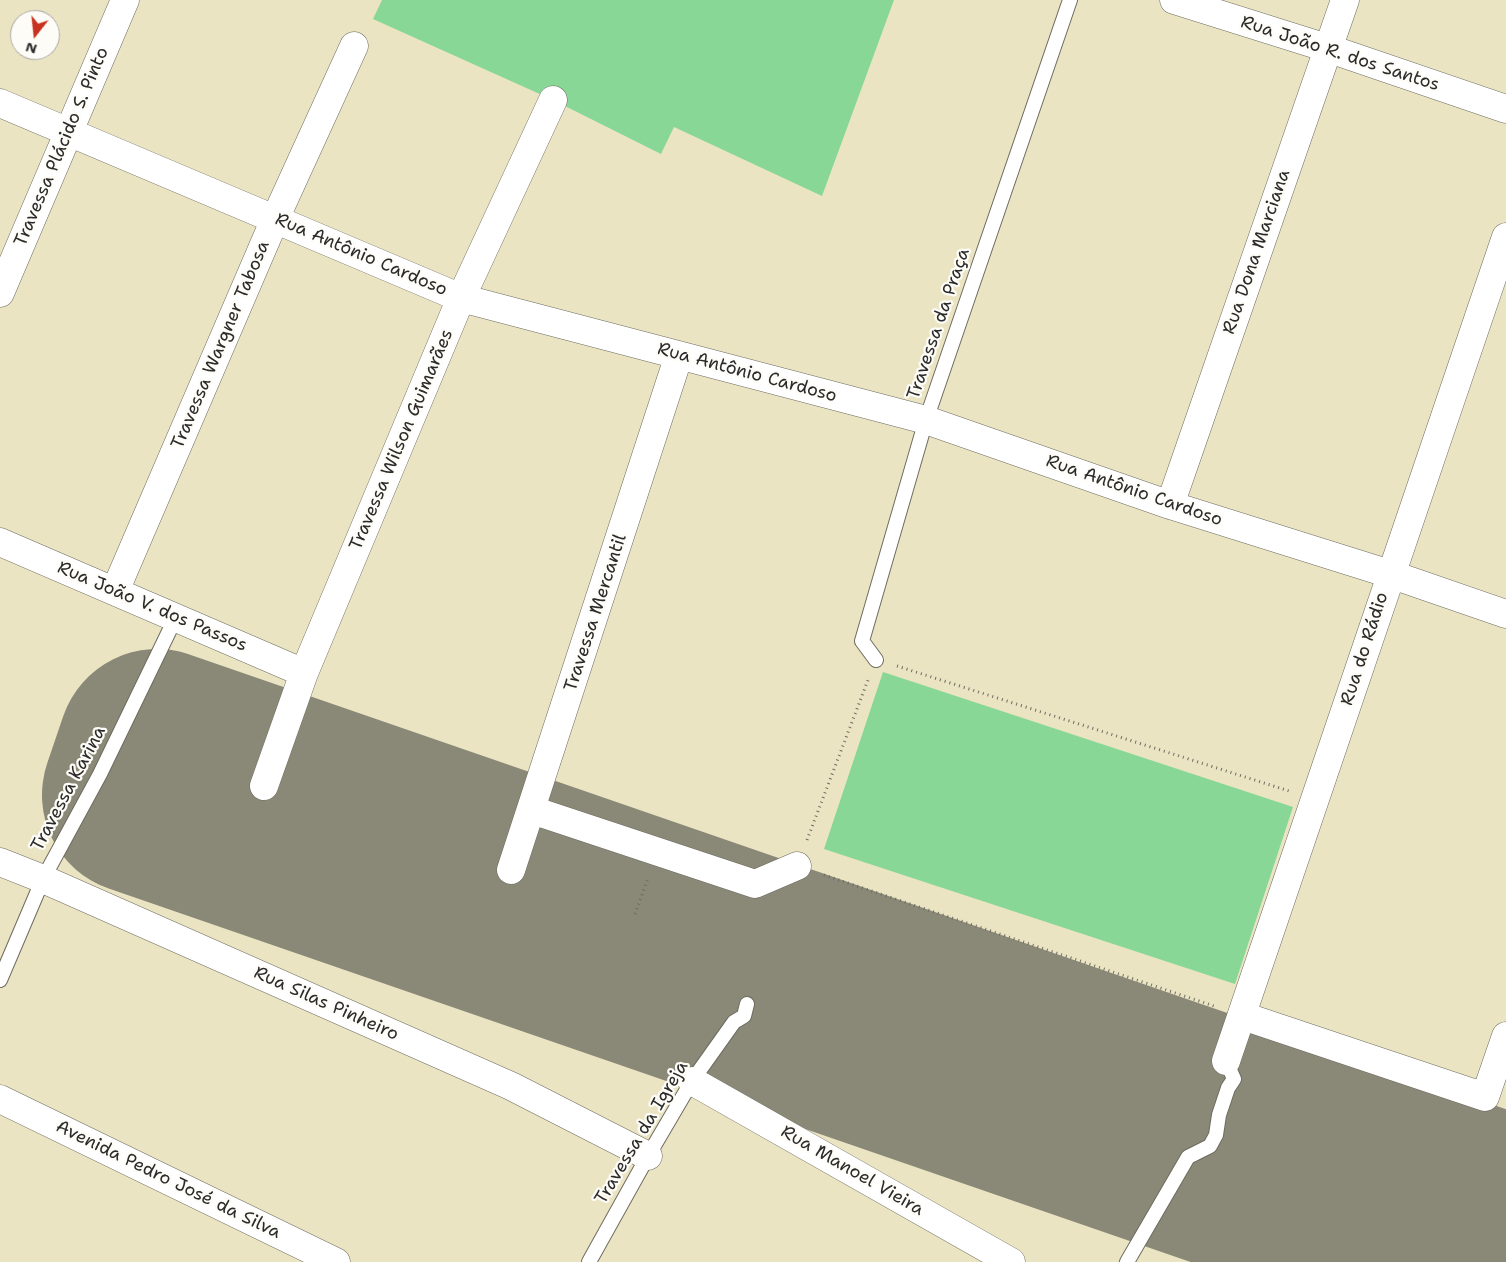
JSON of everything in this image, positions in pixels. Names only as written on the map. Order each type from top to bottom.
[{"type":"street","name":"Travessa Plácido S. Pinto","points":[[0,293],[125,0]]},
{"type":"street","name":"Rua João R. dos Santos","points":[[1174,0],[1327,48],[1506,109]]},
{"type":"street","name":"Rua Dona Marciana","points":[[1170,504],[1345,0]]},
{"type":"street","name":"Travessa Wargner Tabosa","points":[[115,590],[275,219],[354,46]]},
{"type":"street","name":"Travessa Wilson Guimarães","points":[[264,786],[304,673],[461,298],[553,100]]},
{"type":"street","name":"Rua Antônio Cardoso","points":[[0,103],[461,298],[926,420],[1170,504],[1390,574],[1506,614]]},
{"type":"street","name":"Rua do Rádio","points":[[1226,1061],[1243,1016],[1390,574],[1506,237]]},
{"type":"street","name":"Travessa Mercantil","points":[[511,870],[679,355]]},
{"type":"street","name":"Rua João V. dos Passos","points":[[0,542],[304,673]]},
{"type":"street","points":[[532,810],[755,884],[797,866]]},
{"type":"street","name":"Rua Silas Pinheiro","points":[[0,862],[43,879],[511,1086],[648,1156]]},
{"type":"street","points":[[1243,1016],[1485,1097],[1506,1036]]},
{"type":"street","name":"Rua Manoel Vieira","points":[[692,1081],[1012,1262]]},
{"type":"street","name":"Avenida Pedro José da Silva","points":[[0,1099],[336,1262]]},
{"type":"lane","name":"Travessa da Praça","points":[[876,660],[862,642],[926,420],[1070,0]]},
{"type":"lane","name":"Travessa Karina","points":[[0,980],[43,879],[100,774],[176,617]]},
{"type":"lane","name":"Travessa da Igreja","points":[[589,1262],[692,1081],[734,1022],[744,1016],[747,1004]]},
{"type":"lane","points":[[1127,1262],[1188,1156],[1210,1146],[1216,1135],[1219,1115],[1228,1088],[1234,1079],[1226,1061]]},
{"type":"path","points":[[1243,1016],[797,866],[876,660],[1316,800]]},
{"type":"path","points":[[635,914],[658,852]]},
{"type":"green space","points":[[382,0],[894,0],[822,196],[674,127],[661,154],[553,100],[373,19]]},
{"type":"green space","points":[[883,672],[1293,807],[1235,984],[824,849]]},
{"type":"runway","points":[[1494,1262],[141,795],[157,748],[1506,1214]]}]
